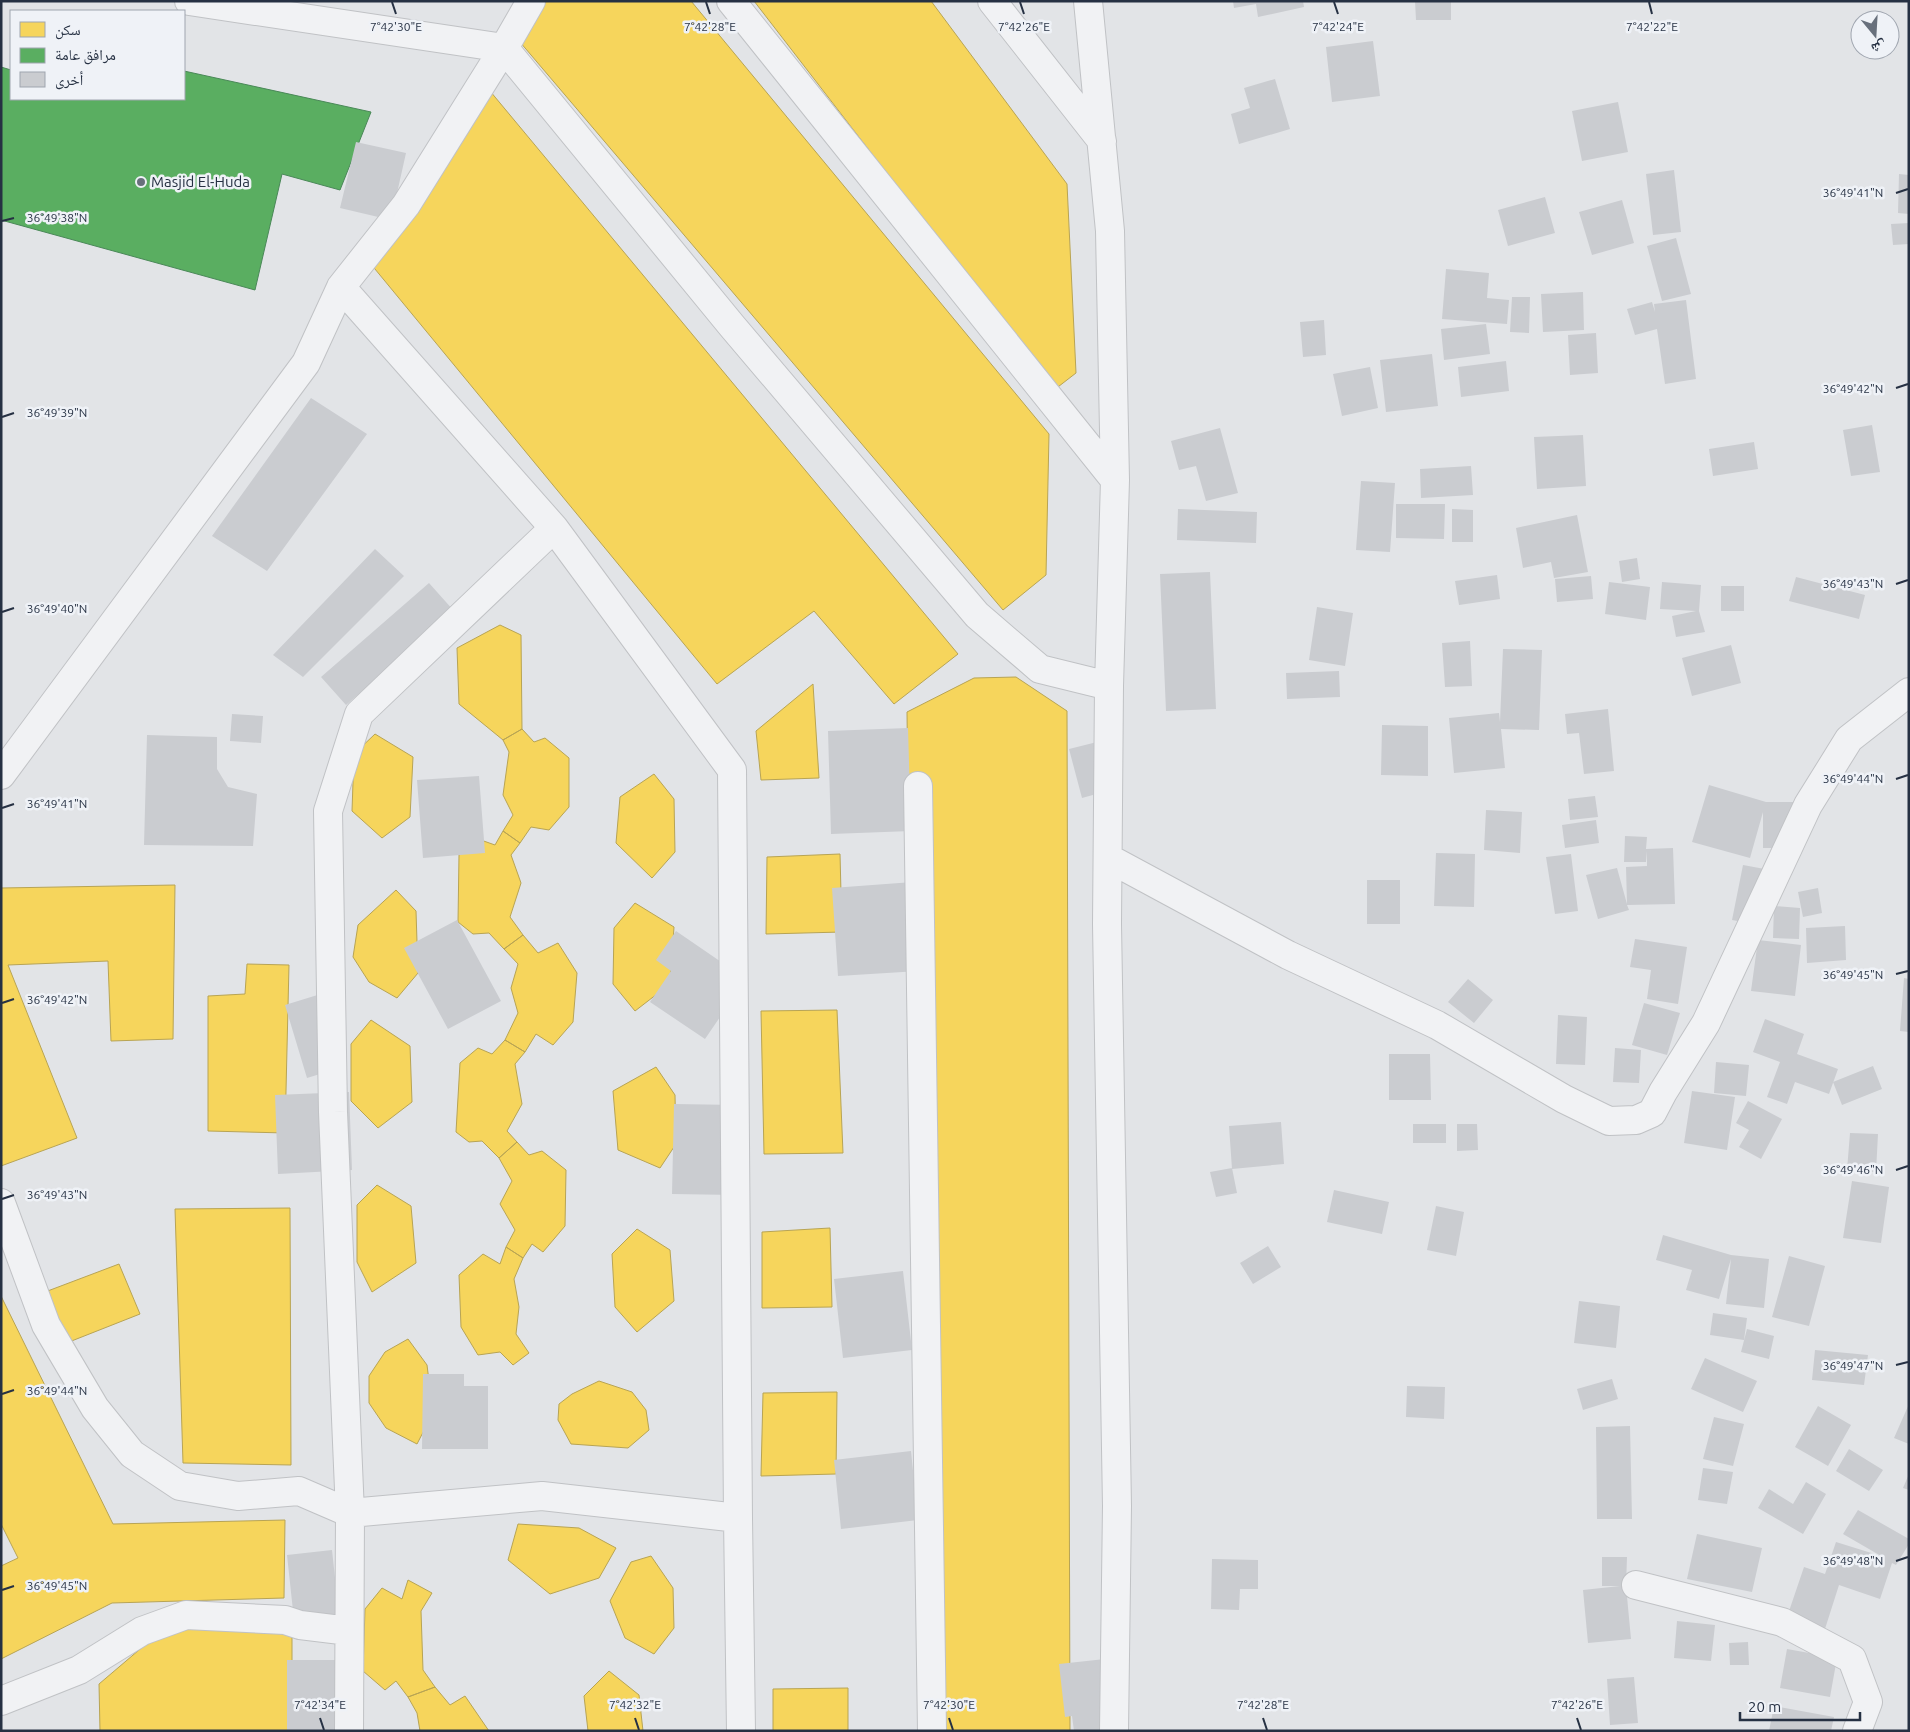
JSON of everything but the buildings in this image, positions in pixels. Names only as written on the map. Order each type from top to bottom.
[{"type":"street","points":[[189,1],[504,48],[725,318],[977,615],[1040,669],[1110,686]]},
{"type":"street","points":[[1,775],[306,364],[341,287],[406,205],[504,48],[531,1]]},
{"type":"street","points":[[731,1],[1115,480]]},
{"type":"street","points":[[992,1],[1102,141]]},
{"type":"street","points":[[1088,1],[1110,231],[1115,480],[1107,924],[1117,1506],[1114,1731]]},
{"type":"street","points":[[341,287],[554,528],[732,770],[741,1731]]},
{"type":"street","points":[[349,1731],[350,1514],[333,1112],[328,812],[359,714],[554,528]]},
{"type":"street","points":[[1108,858],[1288,955],[1437,1025],[1564,1099],[1609,1121],[1636,1120],[1652,1113],[1706,1023],[1808,805],[1849,739],[1909,692]]},
{"type":"street","points":[[918,786],[932,1731]]},
{"type":"street","points":[[1,1203],[46,1325],[95,1408],[132,1454],[180,1486],[238,1496],[299,1491],[350,1514],[542,1496],[738,1518]]},
{"type":"street","points":[[1636,1585],[1782,1622],[1852,1659],[1868,1702],[1857,1731]]},
{"type":"street","points":[[1,1702],[79,1670],[142,1631],[186,1615],[285,1620],[300,1625],[349,1631]]},
{"type":"place","name":"Masjid El-Huda","points":[[141,182]]}]
